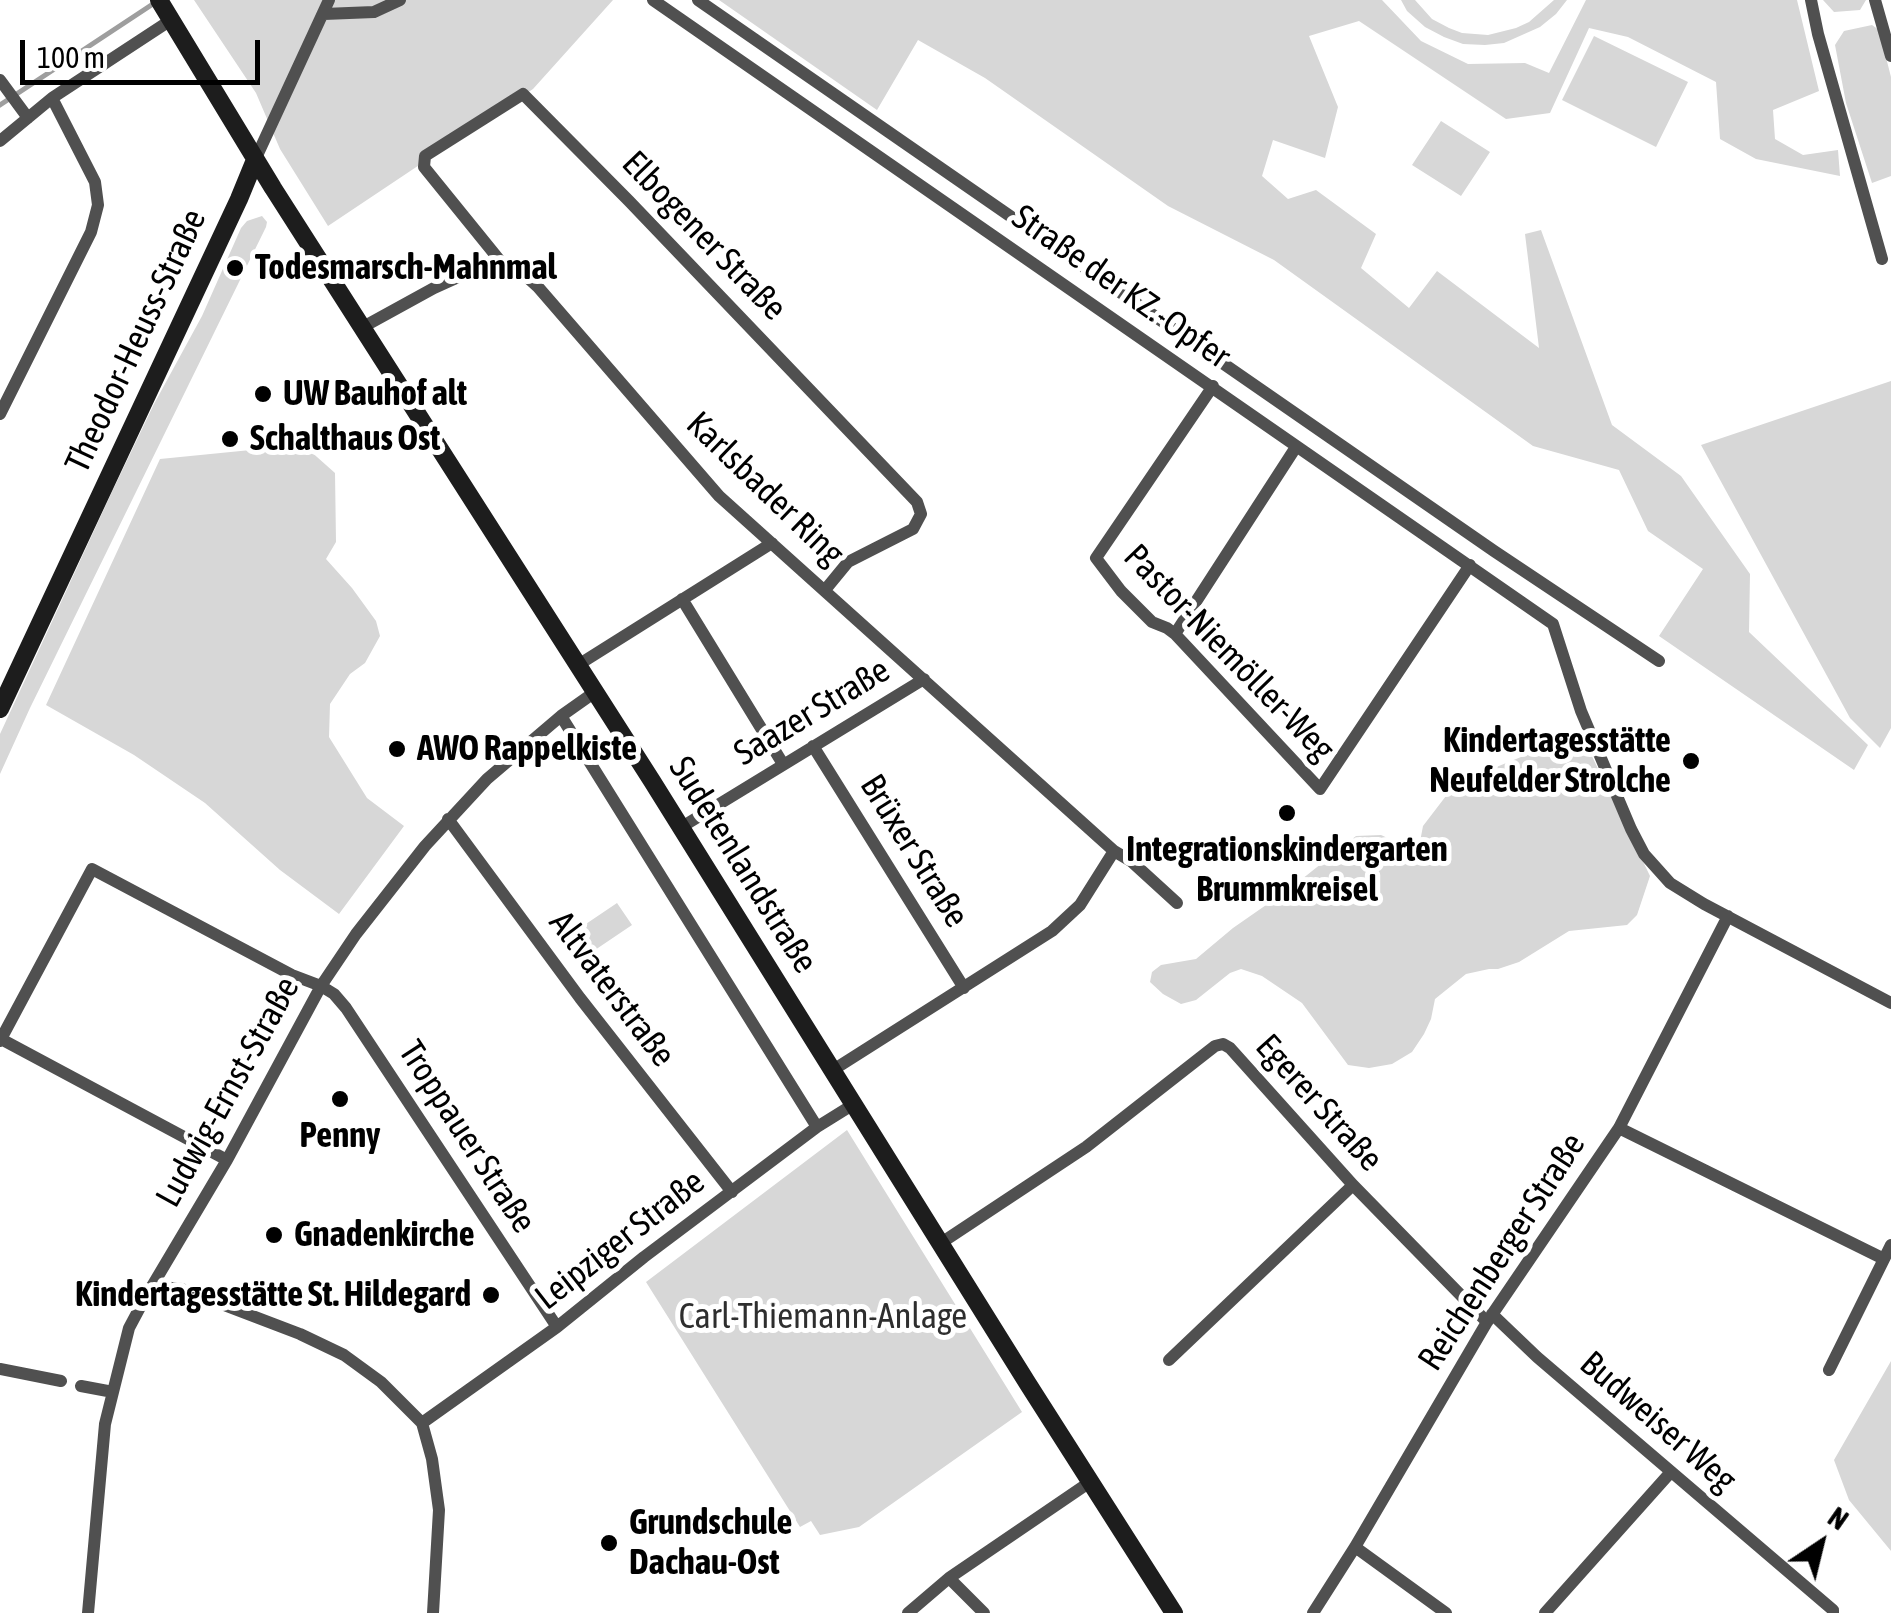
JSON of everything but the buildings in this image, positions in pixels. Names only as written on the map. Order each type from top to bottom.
[{"type":"street","points":[[326,7],[374,12],[400,0]]},
{"type":"street","name":"Straße der KZ.-Opfer","points":[[653,0],[1554,624],[1581,712],[1644,854],[1670,883],[1728,916]]},
{"type":"street","points":[[698,0],[1494,552],[1659,662]]},
{"type":"street","points":[[1812,0],[1818,34],[1882,259]]},
{"type":"street","points":[[1875,0],[1891,56]]},
{"type":"street","name":"Theodor-Heuss-Straße","points":[[0,708],[326,7]]},
{"type":"street","points":[[0,141],[166,10]]},
{"type":"street","name":"Sudetenlandstraße","points":[[166,10],[255,160],[578,664],[1174,1613]]},
{"type":"street","points":[[4,84],[28,118]]},
{"type":"street","name":"Elbogener Straße","points":[[501,262],[424,166],[424,156],[523,94],[916,502],[920,514],[913,529],[848,562],[826,590]]},
{"type":"street","points":[[0,414],[90,232],[98,205],[94,182],[52,98]]},
{"type":"street","points":[[364,328],[434,288],[501,262]]},
{"type":"street","name":"Karlsbader Ring","points":[[501,262],[529,277],[719,496],[1177,904]]},
{"type":"street","name":"Pastor-Niemöller-Weg","points":[[1213,386],[1096,558],[1147,618],[1175,634],[1320,789],[1470,564]]},
{"type":"street","points":[[1175,634],[1296,447]]},
{"type":"street","points":[[578,664],[772,543]]},
{"type":"street","points":[[682,599],[783,764]]},
{"type":"street","name":"Saazer Straße","points":[[680,828],[924,679]]},
{"type":"street","name":"Ludwig-Ernst-Straße","points":[[88,1613],[105,1424],[128,1328],[322,986],[356,934],[448,819],[488,779],[595,692]]},
{"type":"street","points":[[561,716],[817,1127]]},
{"type":"street","name":"Brüxer Straße","points":[[813,746],[964,988]]},
{"type":"street","name":"Altvaterstraße","points":[[448,819],[580,998],[732,1192]]},
{"type":"street","points":[[834,1070],[1052,932],[1080,905],[1114,851]]},
{"type":"street","points":[[226,1160],[0,1040],[92,868],[292,975],[322,986]]},
{"type":"street","points":[[1728,916],[1891,1002]]},
{"type":"street","name":"Reichenberger Straße","points":[[1313,1613],[1489,1318],[1619,1128],[1728,916]]},
{"type":"street","name":"Troppauer Straße","points":[[322,986],[346,1008],[557,1327]]},
{"type":"street","name":"Egerer Straße","points":[[941,1244],[1086,1146],[1215,1046],[1223,1044],[1353,1186],[1489,1318]]},
{"type":"street","name":"Leipziger Straße","points":[[422,1423],[557,1327],[817,1127],[854,1104]]},
{"type":"street","points":[[1619,1128],[1884,1260]]},
{"type":"street","points":[[1169,1360],[1353,1186]]},
{"type":"street","points":[[1829,1370],[1891,1245]]},
{"type":"street","points":[[152,1286],[182,1289],[344,1355],[381,1382],[422,1423],[439,1510],[433,1613]]},
{"type":"street","name":"Budweiser Weg","points":[[1489,1318],[1833,1611]]},
{"type":"street","points":[[0,1370],[61,1381]]},
{"type":"street","points":[[81,1386],[112,1392]]},
{"type":"street","points":[[1545,1613],[1670,1472]]},
{"type":"street","points":[[908,1613],[949,1578],[1090,1482]]},
{"type":"street","points":[[1355,1547],[1446,1613]]},
{"type":"street","points":[[949,1578],[984,1613]]},
{"type":"green space","points":[[194,0],[613,0],[533,89],[328,226],[280,149],[256,93]]},
{"type":"green space","points":[[719,0],[1382,0],[1421,41],[1468,64],[1525,63],[1549,73],[1586,0],[1797,0],[1819,91],[1773,110],[1775,139],[1803,155],[1838,150],[1840,176],[1756,159],[1720,139],[1716,82],[1628,37],[1589,28],[1550,113],[1506,119],[1359,21],[1309,36],[1338,107],[1325,158],[1273,140],[1262,176],[1288,199],[1316,190],[1376,234],[1361,268],[1409,308],[1437,271],[1539,348],[1525,234],[1541,230],[1612,425],[1681,476],[1750,574],[1749,632],[1868,745],[1854,770],[1659,636],[1703,569],[1648,531],[1619,470],[1533,446],[1274,260],[1168,206],[985,78],[918,40],[877,110]]},
{"type":"green space","points":[[1401,0],[1415,0],[1432,19],[1449,28],[1488,35],[1529,22],[1554,0],[1567,0],[1540,27],[1504,43],[1485,45],[1463,44],[1425,27]]},
{"type":"green space","points":[[1823,0],[1866,0],[1860,10],[1834,12]]},
{"type":"green space","points":[[1872,25],[1879,30],[1891,77],[1891,176],[1872,183],[1846,103],[1835,45],[1844,31]]},
{"type":"green space","points":[[1594,36],[1688,82],[1656,147],[1562,100]]},
{"type":"green space","points":[[1441,121],[1490,152],[1461,196],[1412,165]]},
{"type":"green space","points":[[262,216],[266,227],[0,774],[0,734],[111,494],[202,316],[241,228],[247,221]]},
{"type":"green space","points":[[1891,381],[1891,728],[1880,748],[1850,718],[1701,445]]},
{"type":"green space","points":[[271,448],[308,449],[335,473],[336,542],[326,559],[376,621],[380,636],[365,663],[350,674],[330,704],[329,737],[367,798],[404,826],[339,914],[280,870],[205,803],[134,755],[46,705],[160,459]]},
{"type":"green space","points":[[1575,734],[1587,746],[1650,876],[1637,915],[1627,925],[1569,931],[1519,962],[1466,974],[1435,999],[1424,1034],[1412,1052],[1392,1064],[1369,1068],[1348,1065],[1302,1003],[1262,976],[1241,969],[1196,1000],[1181,1004],[1150,982],[1152,972],[1161,965],[1196,959],[1356,836],[1381,835],[1414,850],[1419,847],[1423,826],[1449,792],[1534,747]]},
{"type":"green space","points":[[617,903],[632,925],[592,952],[577,930]]},
{"type":"green space","name":"Carl-Thiemann-Anlage","points":[[847,1130],[1022,1412],[859,1527],[820,1535],[811,1521],[800,1527],[646,1282]]},
{"type":"green space","points":[[1891,1361],[1891,1551],[1849,1500],[1834,1460]]},
{"type":"waterway","points":[[0,105],[156,2]]},
{"type":"place","name":"Todesmarsch-Mahnmal","points":[[235,268]]},
{"type":"place","name":"UW Bauhof alt","points":[[263,394]]},
{"type":"place","name":"Schalthaus Ost","points":[[230,439]]},
{"type":"place","name":"AWO Rappelkiste","points":[[397,749]]},
{"type":"place","name":"Kindertagesstätte Neufelder Strolche","points":[[1691,761]]},
{"type":"place","name":"Integrationskindergarten Brummkreisel","points":[[1287,813]]},
{"type":"place","name":"Penny","points":[[340,1099]]},
{"type":"place","name":"Gnadenkirche","points":[[274,1235]]},
{"type":"place","name":"Kindertagesstätte St. Hildegard","points":[[491,1295]]},
{"type":"place","name":"Grundschule Dachau-Ost","points":[[609,1543]]}]
